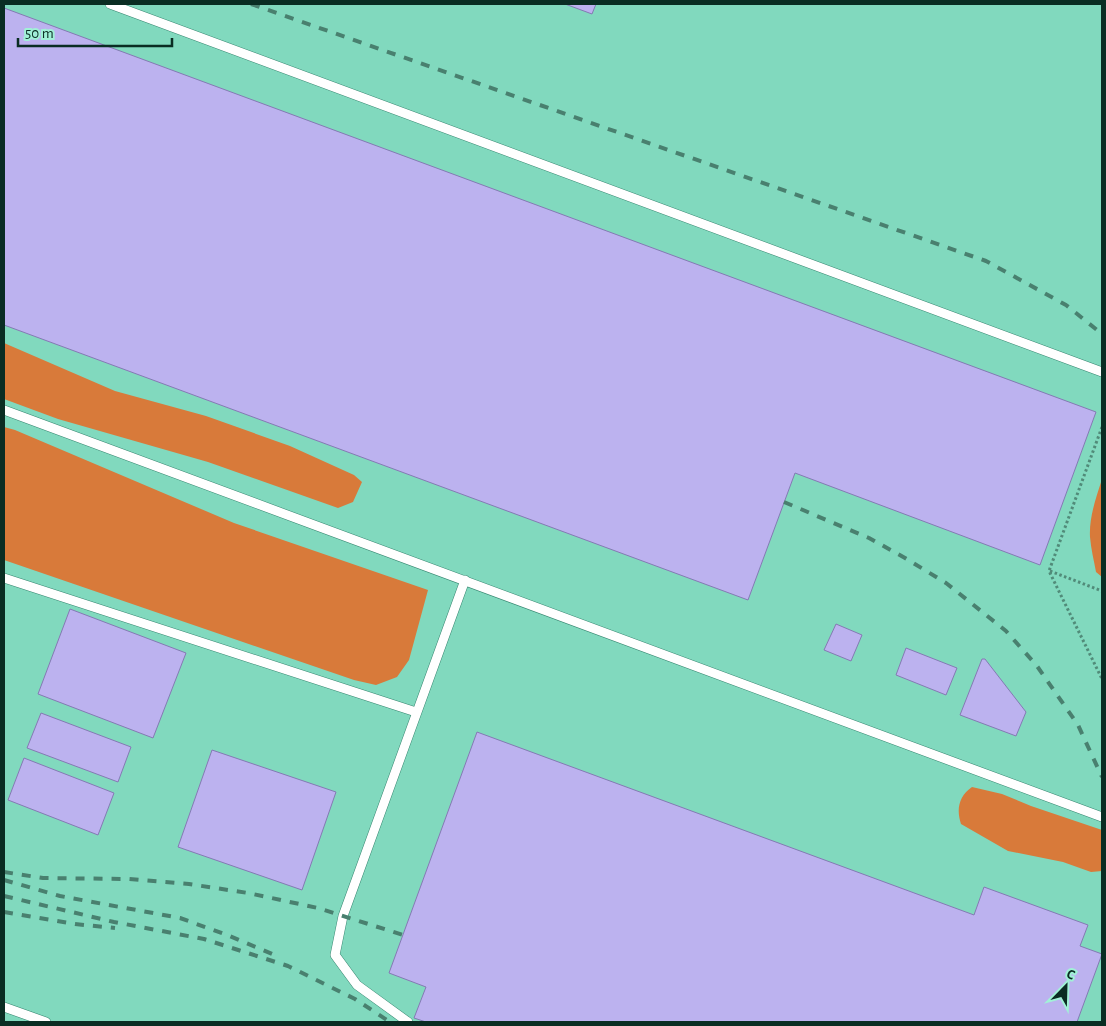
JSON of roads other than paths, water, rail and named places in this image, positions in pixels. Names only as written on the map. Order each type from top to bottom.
[{"type":"lane","points":[[110,4],[1102,372]]},
{"type":"lane","points":[[4,410],[1102,817]]},
{"type":"lane","points":[[4,578],[416,712]]},
{"type":"lane","points":[[408,1022],[357,985],[335,955],[343,916],[465,580]]},
{"type":"lane","points":[[4,1007],[46,1022]]},
{"type":"railway","points":[[251,4],[986,261],[1066,305],[1102,334]]},
{"type":"railway","points":[[784,502],[869,538],[905,558],[946,583],[1006,631],[1037,666],[1078,725],[1102,777]]},
{"type":"railway","points":[[4,872],[43,878],[129,879],[189,884],[248,893],[318,908],[403,935]]},
{"type":"railway","points":[[4,880],[60,896],[180,918],[277,956]]},
{"type":"railway","points":[[4,896],[114,922],[204,939],[288,966],[355,999],[390,1022]]},
{"type":"railway","points":[[4,912],[75,924],[115,928]]}]
